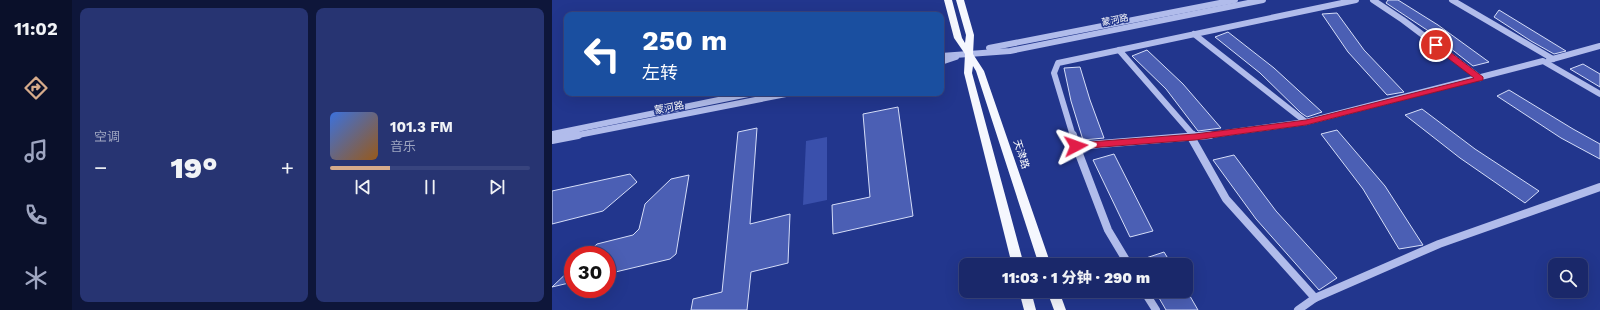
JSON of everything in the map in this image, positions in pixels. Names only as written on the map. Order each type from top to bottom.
[{"type":"main road","name":"天津路","points":[[948,0],[958,38],[980,71],[1043,258]]},
{"type":"main road","points":[[960,0],[970,35],[968,73],[1016,258]]},
{"type":"main road","points":[[1027,298],[1030,310]]},
{"type":"main road","points":[[1056,298],[1060,310]]},
{"type":"street","name":"蒙河路","points":[[944,61],[969,53],[1235,0]]},
{"type":"street","name":"蒙河路","points":[[944,56],[1010,51],[1263,0]]},
{"type":"street","points":[[1125,258],[1108,230],[1076,146],[1054,73],[1058,63],[1356,0]]},
{"type":"street","points":[[1373,0],[1480,78]]},
{"type":"street","points":[[1452,0],[1553,59]]},
{"type":"street","points":[[1194,34],[1306,122]]},
{"type":"street","points":[[1076,146],[1193,137],[1306,122],[1543,62],[1600,46]]},
{"type":"street","points":[[1119,50],[1193,137],[1226,199],[1315,298]]},
{"type":"street","points":[[1543,62],[1600,94]]},
{"type":"street","name":"蒙河路","points":[[552,134],[738,96]]},
{"type":"street","name":"蒙河路","points":[[552,140],[775,96]]},
{"type":"street","points":[[1298,310],[1315,298],[1439,244],[1600,187]]},
{"type":"street","points":[[1148,298],[1156,310]]},
{"type":"shaded area","points":[[827,137],[827,200],[803,205],[806,141]]},
{"type":"building","points":[[1388,0],[1398,0],[1438,25],[1489,62],[1473,66],[1427,30],[1386,3]]},
{"type":"building","points":[[1499,10],[1566,51],[1554,54],[1531,41],[1494,17]]},
{"type":"building","points":[[1337,13],[1364,50],[1404,92],[1387,95],[1348,52],[1322,14]]},
{"type":"building","points":[[1228,32],[1274,68],[1322,112],[1307,117],[1301,113],[1260,73],[1215,37]]},
{"type":"building","points":[[1147,50],[1183,84],[1221,128],[1198,131],[1166,89],[1132,56]]},
{"type":"building","points":[[1583,64],[1600,74],[1600,87],[1570,69]]},
{"type":"building","points":[[1080,67],[1104,138],[1083,140],[1071,101],[1064,68]]},
{"type":"building","points":[[1509,90],[1600,144],[1600,159],[1561,138],[1497,96]]},
{"type":"building","points":[[898,107],[913,216],[833,234],[832,205],[870,197],[863,114]]},
{"type":"building","points":[[1422,109],[1475,149],[1539,191],[1525,203],[1460,158],[1405,115]]},
{"type":"building","points":[[757,128],[750,224],[790,214],[788,263],[751,272],[747,310],[691,310],[693,299],[722,292],[738,132]]},
{"type":"building","points":[[1337,130],[1385,186],[1423,245],[1399,249],[1363,189],[1321,134]]},
{"type":"building","points":[[1114,154],[1153,231],[1130,237],[1093,160]]},
{"type":"building","points":[[1234,155],[1276,211],[1337,278],[1319,290],[1256,219],[1213,160]]},
{"type":"building","points":[[630,174],[637,182],[603,211],[552,224],[552,191]]},
{"type":"building","points":[[689,175],[676,254],[670,259],[616,272],[616,246],[595,246],[597,244],[633,235],[639,229],[645,204],[671,179]]},
{"type":"building","points":[[1164,252],[1168,258],[1146,258]]},
{"type":"building","points":[[564,276],[564,284],[552,287]]},
{"type":"building","points":[[1159,298],[1191,298],[1198,310],[1166,310]]},
{"type":"route","points":[[1076,146],[1195,137],[1306,122],[1480,78],[1436,45]]}]
